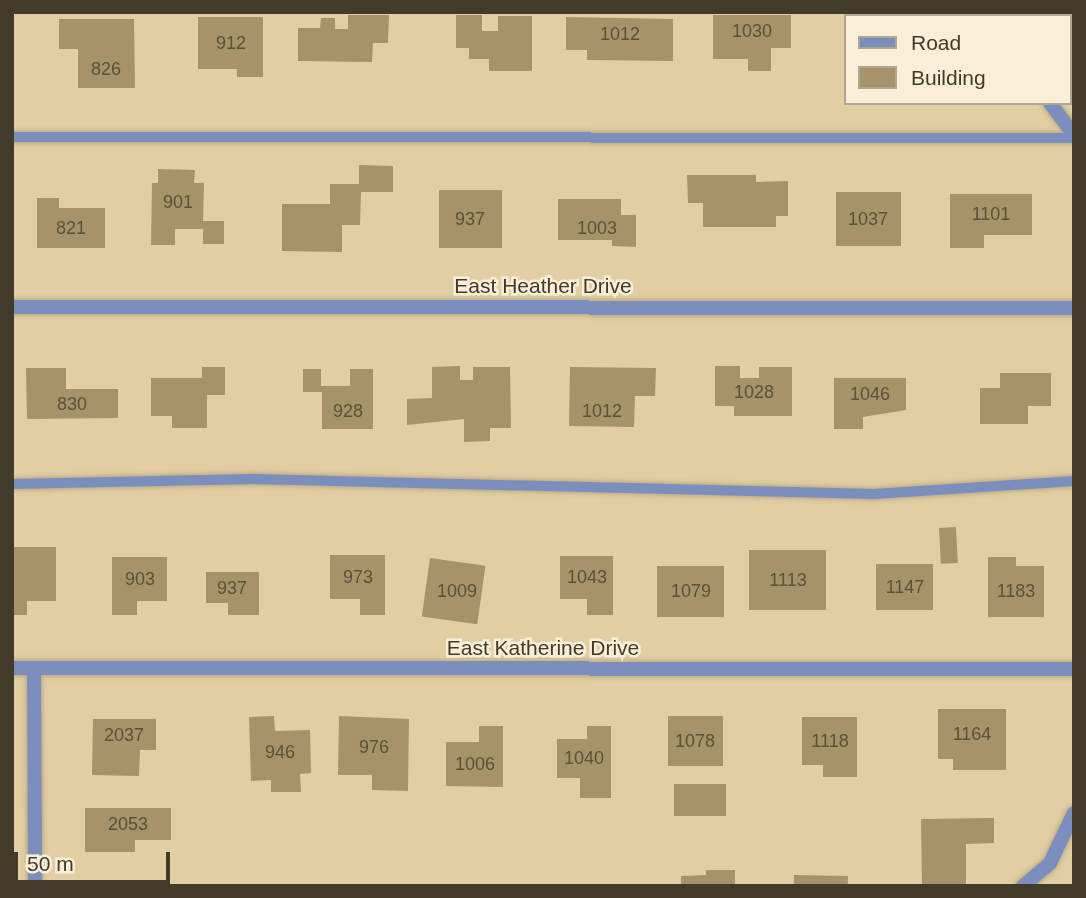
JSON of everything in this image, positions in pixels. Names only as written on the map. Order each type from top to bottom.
[{"type":"street","points":[[1051,105],[1074,136]]},
{"type":"street","name":"East Heather Drive","points":[[12,307],[1074,308]]},
{"type":"street","name":"East Katherine Drive","points":[[12,668],[1074,669]]},
{"type":"street","points":[[34,668],[36,886]]},
{"type":"street","points":[[1023,886],[1050,863],[1074,813]]},
{"type":"lane","points":[[12,137],[1074,136]]},
{"type":"lane","points":[[12,484],[253,479],[874,494],[1074,481]]},
{"type":"building","points":[[348,15],[389,15],[388,43],[373,43],[372,62],[298,61],[298,28],[320,28],[321,18],[335,18],[335,29],[348,29]]},
{"type":"building","points":[[456,15],[482,15],[482,31],[498,31],[498,16],[532,16],[532,71],[489,71],[489,59],[469,59],[469,48],[456,48]]},
{"type":"building","points":[[713,15],[791,15],[791,48],[771,48],[771,71],[748,71],[748,59],[713,59]]},
{"type":"building","points":[[198,17],[263,17],[263,77],[237,77],[237,69],[198,69]]},
{"type":"building","points":[[566,17],[673,19],[673,61],[587,60],[587,50],[566,50]]},
{"type":"building","points":[[59,19],[134,19],[135,88],[78,88],[78,49],[59,49]]},
{"type":"building","points":[[359,165],[393,166],[393,192],[361,192],[360,225],[342,225],[342,252],[282,251],[282,204],[330,204],[330,184],[359,184]]},
{"type":"building","points":[[158,169],[195,170],[194,183],[204,183],[203,221],[224,221],[224,244],[203,244],[203,229],[175,229],[175,245],[151,245],[152,183],[158,183]]},
{"type":"building","points":[[687,175],[756,175],[756,182],[788,181],[788,216],[776,216],[776,227],[703,227],[703,203],[688,203]]},
{"type":"building","points":[[439,190],[502,190],[502,248],[439,248]]},
{"type":"building","points":[[836,192],[901,192],[901,246],[836,246]]},
{"type":"building","points":[[950,194],[1032,194],[1032,235],[984,235],[984,248],[950,248]]},
{"type":"building","points":[[37,198],[59,198],[59,208],[105,208],[105,248],[37,248]]},
{"type":"building","points":[[558,199],[621,199],[621,215],[636,215],[636,247],[612,246],[612,240],[558,240]]},
{"type":"building","points":[[460,366],[460,380],[473,380],[473,367],[510,367],[511,428],[490,428],[490,441],[464,442],[464,419],[407,425],[407,399],[432,398],[432,367]]},
{"type":"building","points":[[715,366],[740,366],[740,378],[759,378],[759,367],[792,367],[792,416],[734,416],[734,406],[715,406]]},
{"type":"building","points":[[202,367],[225,367],[225,395],[207,395],[207,428],[172,428],[172,416],[151,416],[151,378],[202,378]]},
{"type":"building","points":[[570,367],[656,368],[655,396],[635,396],[634,427],[569,426]]},
{"type":"building","points":[[26,368],[66,368],[66,389],[118,389],[118,418],[27,419]]},
{"type":"building","points":[[303,369],[321,369],[321,386],[350,386],[350,369],[373,369],[373,429],[322,429],[322,392],[303,392]]},
{"type":"building","points":[[1000,373],[1051,373],[1051,406],[1028,406],[1028,424],[980,424],[980,388],[1000,388]]},
{"type":"building","points":[[834,378],[906,378],[906,410],[863,417],[863,429],[834,429]]},
{"type":"building","points":[[956,527],[958,563],[941,564],[939,528]]},
{"type":"building","points":[[12,547],[56,547],[56,601],[27,601],[27,615],[12,615]]},
{"type":"building","points":[[749,550],[826,550],[826,610],[749,610]]},
{"type":"building","points":[[330,555],[385,555],[385,615],[360,615],[360,599],[330,599]]},
{"type":"building","points":[[560,556],[613,556],[613,615],[587,615],[587,599],[560,599]]},
{"type":"building","points":[[112,557],[167,557],[167,601],[137,601],[137,615],[112,615]]},
{"type":"building","points":[[988,557],[1016,557],[1016,566],[1044,566],[1044,617],[988,617]]},
{"type":"building","points":[[430,558],[485,566],[477,624],[422,616]]},
{"type":"building","points":[[876,564],[933,564],[933,610],[876,610]]},
{"type":"building","points":[[657,566],[724,566],[724,617],[657,617]]},
{"type":"building","points":[[206,572],[259,572],[259,615],[228,615],[228,603],[206,603]]},
{"type":"building","points":[[938,709],[1006,709],[1006,770],[953,770],[953,759],[938,759]]},
{"type":"building","points":[[274,716],[275,731],[310,730],[311,773],[300,774],[301,792],[271,792],[271,780],[251,781],[249,717]]},
{"type":"building","points":[[339,716],[409,719],[408,791],[372,790],[372,775],[338,775]]},
{"type":"building","points":[[668,716],[723,716],[723,766],[668,766]]},
{"type":"building","points":[[802,717],[857,717],[857,777],[823,777],[823,765],[802,765]]},
{"type":"building","points":[[93,719],[156,719],[156,750],[140,750],[139,776],[92,775]]},
{"type":"building","points":[[479,726],[503,726],[503,787],[446,786],[446,742],[479,742]]},
{"type":"building","points":[[587,726],[611,726],[611,798],[580,798],[580,778],[557,778],[557,739],[587,739]]},
{"type":"building","points":[[674,784],[726,784],[726,816],[674,816]]},
{"type":"building","points":[[85,808],[171,808],[171,840],[135,840],[135,852],[85,852]]},
{"type":"building","points":[[994,818],[994,843],[966,844],[966,886],[922,886],[921,819]]},
{"type":"building","points":[[706,870],[735,870],[735,886],[681,886],[681,876],[706,875]]},
{"type":"building","points":[[794,875],[848,876],[848,886],[794,886]]}]
